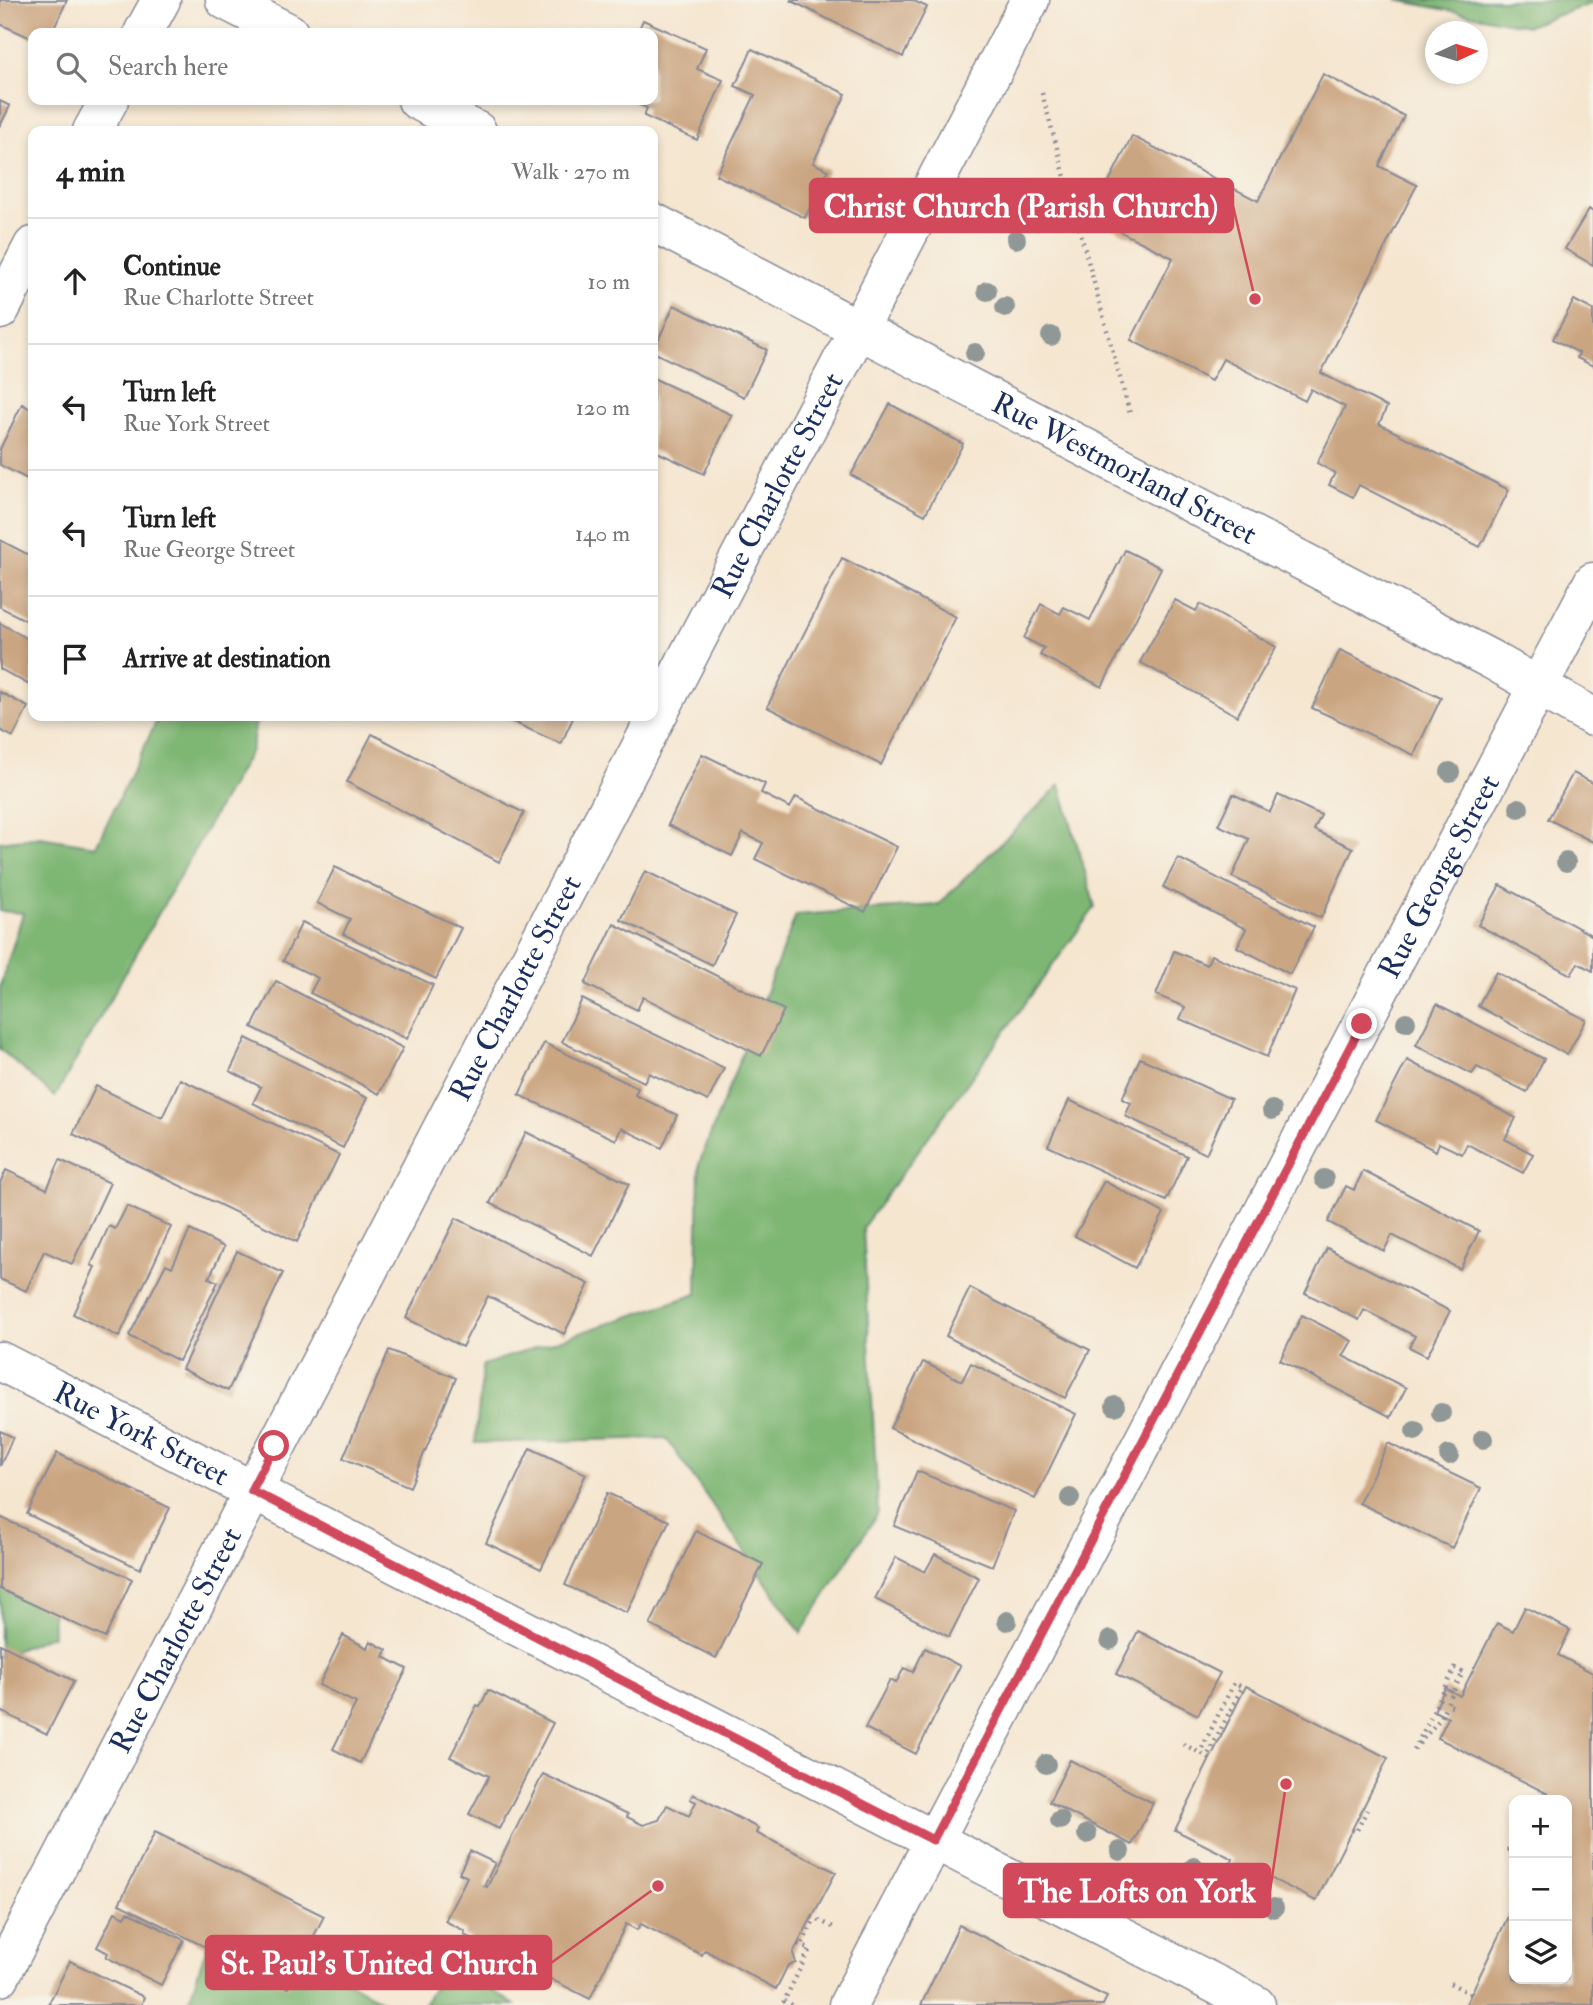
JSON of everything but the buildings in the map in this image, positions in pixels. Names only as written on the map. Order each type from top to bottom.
[{"type":"street","points":[[146,28],[161,0]]},
{"type":"street","points":[[225,0],[279,28]]},
{"type":"street","name":"Rue Charlotte Street","points":[[658,715],[1030,0]]},
{"type":"street","points":[[95,126],[105,105]]},
{"type":"street","points":[[427,105],[467,126]]},
{"type":"street","name":"Rue Westmorland Street","points":[[658,225],[1593,717]]},
{"type":"street","points":[[0,310],[28,256]]},
{"type":"street","name":"Rue George Street","points":[[848,2005],[1593,582]]},
{"type":"street","name":"Rue Charlotte Street","points":[[0,1977],[251,1490],[655,721]]},
{"type":"street","name":"Rue York Street","points":[[0,1361],[1256,2005]]},
{"type":"path","points":[[1042,93],[1130,414]]},
{"type":"path","points":[[1455,1668],[1463,1672],[1447,1703],[1439,1720],[1414,1751],[1455,1668]]},
{"type":"path","points":[[1183,1744],[1209,1757],[1242,1687],[1234,1683],[1202,1748]]},
{"type":"path","points":[[1447,1703],[1454,1707]]},
{"type":"path","points":[[1352,1830],[1356,1832],[1367,1810]]},
{"type":"path","points":[[792,2005],[784,2001],[810,1949],[800,1945],[813,1918],[833,1927]]},
{"type":"path","points":[[1450,1983],[1471,1994]]},
{"type":"green space","points":[[1397,0],[1593,0],[1593,3],[1527,26]]},
{"type":"green space","points":[[157,721],[256,721],[251,750],[55,1097],[0,1049],[0,987],[23,913],[0,911],[0,842],[40,837],[96,846]]},
{"type":"green space","points":[[1060,785],[1095,907],[863,1227],[878,1513],[801,1633],[666,1438],[475,1443],[483,1365],[697,1294],[699,1164],[796,915],[938,905]]},
{"type":"green space","points":[[0,1546],[51,1561],[53,1635],[0,1657]]},
{"type":"green space","points":[[220,1906],[388,2005],[210,2005],[190,1998]]},
{"type":"green space","points":[[450,1962],[515,2005],[423,2005]]},
{"type":"place","name":"Christ Church (Parish Church)","points":[[1255,299]]},
{"type":"place","name":"The Lofts on York","points":[[1286,1784]]},
{"type":"place","name":"St. Paul's United Church","points":[[658,1886]]},
{"type":"route","points":[[274,1446],[251,1490],[933,1840],[1362,1024]]}]
